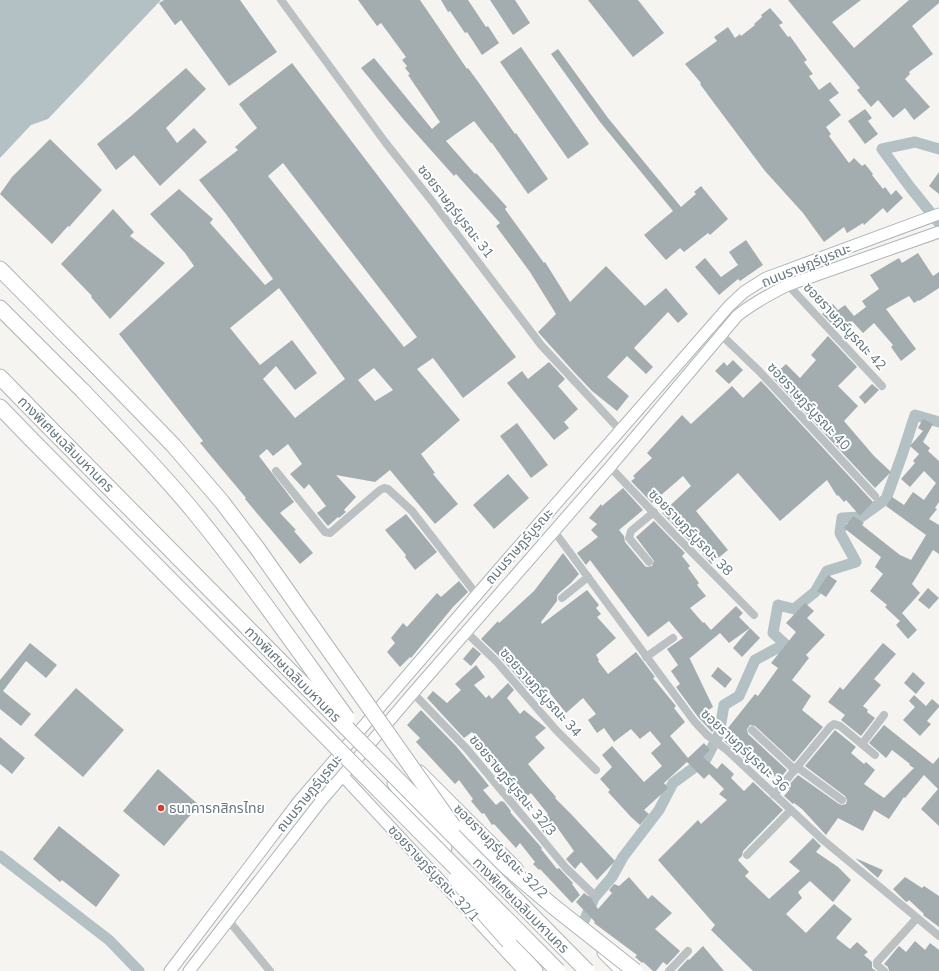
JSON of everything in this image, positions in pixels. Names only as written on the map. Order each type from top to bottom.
[{"type":"highway","points":[[0,269],[168,440],[222,502],[257,548],[466,843],[504,889]]},
{"type":"highway","points":[[0,308],[129,440],[188,505],[233,562],[439,842],[490,902]]},
{"type":"highway","name":"ทางพิเศษเฉลิมมหานคร","points":[[0,377],[587,971]]},
{"type":"highway","name":"ทางพิเศษเฉลิมมหานคร","points":[[0,407],[558,971]]},
{"type":"highway","points":[[394,782],[458,883],[495,927],[536,971]]},
{"type":"highway","points":[[434,799],[517,876],[635,971]]},
{"type":"main road","name":"ถนนราษฎร์บูรณะ","points":[[170,971],[299,801],[728,306],[744,292],[766,278],[939,214]]},
{"type":"main road","name":"ถนนราษฎร์บูรณะ","points":[[189,971],[321,801],[610,467],[737,316],[766,296],[788,285],[939,232]]},
{"type":"main road","points":[[728,306],[737,316]]},
{"type":"main road","name":"ซอยราษฎร์บูรณะ 32/2","points":[[380,731],[621,971]]},
{"type":"main road","name":"ซอยราษฎร์บูรณะ 32/1","points":[[343,776],[524,971]]},
{"type":"street","name":"ซอยราษฎร์บูรณะ 31","points":[[281,0],[385,142],[436,206],[541,345],[620,430]]},
{"type":"street","name":"ซอยราษฎร์บูรณะ 42","points":[[788,285],[882,386]]},
{"type":"street","name":"ซอยราษฎร์บูรณะ 40","points":[[711,325],[760,371],[875,496]]},
{"type":"street","name":"ซอยราษฎร์บูรณะ 38","points":[[610,467],[754,615]]},
{"type":"street","points":[[276,471],[327,533],[330,533],[380,490],[388,488],[412,511],[477,595]]},
{"type":"street","points":[[649,562],[629,538],[629,534],[654,512]]},
{"type":"street","name":"ซอยราษฎร์บูรณะ 36","points":[[554,531],[646,657],[694,721],[707,735],[721,745],[822,840],[939,936]]},
{"type":"street","points":[[562,598],[588,577]]},
{"type":"street","name":"ซอยราษฎร์บูรณะ 34","points":[[466,632],[496,661],[556,730],[596,770]]},
{"type":"street","points":[[646,657],[673,638]]},
{"type":"street","name":"ซอยราษฎร์บูรณะ 32/3","points":[[413,693],[467,749],[566,868],[592,893]]},
{"type":"street","points":[[862,744],[884,715]]},
{"type":"street","points":[[774,795],[834,724],[840,726],[875,755]]},
{"type":"street","points":[[752,730],[796,768],[842,800]]},
{"type":"street","points":[[747,855],[791,810]]},
{"type":"street","points":[[884,971],[877,965],[877,962],[917,918]]},
{"type":"street","points":[[229,921],[270,971]]},
{"type":"street","points":[[669,971],[688,951]]},
{"type":"shaded area","points":[[0,0],[161,0],[48,119],[31,125],[0,158]]},
{"type":"building","points":[[164,0],[240,0],[277,52],[229,86],[181,20],[175,25],[159,3]]},
{"type":"building","points":[[358,0],[420,0],[467,69],[468,68],[515,134],[516,133],[548,179],[528,194],[492,143],[474,121],[446,141],[507,207],[505,209],[544,263],[545,262],[570,302],[606,266],[645,306],[666,288],[688,314],[678,323],[668,312],[634,348],[653,367],[646,374],[627,356],[607,377],[629,396],[617,411],[592,391],[538,332],[556,314],[530,272],[496,226],[500,223],[456,174],[454,176],[404,120],[361,68],[374,58],[432,129],[440,122],[408,75],[410,74],[405,68],[407,66],[402,60],[406,57],[381,23],[377,26]]},
{"type":"building","points":[[441,0],[468,0],[499,43],[482,55],[467,32],[465,33],[450,11],[448,12]]},
{"type":"building","points":[[490,0],[515,0],[530,23],[513,35]]},
{"type":"building","points":[[588,0],[638,0],[664,33],[633,57]]},
{"type":"building","points":[[788,0],[861,0],[832,22],[854,48],[909,0],[939,0],[939,3],[912,26],[933,54],[909,72],[910,74],[905,79],[930,107],[914,120],[905,108],[893,118],[878,100],[871,107],[857,90],[860,88]]},
{"type":"building","points":[[770,8],[783,23],[779,25],[788,37],[790,36],[807,60],[804,62],[813,74],[809,76],[819,90],[830,82],[839,93],[829,100],[841,115],[826,127],[831,134],[829,136],[849,163],[854,158],[862,166],[865,164],[883,189],[885,187],[891,195],[896,190],[903,198],[887,213],[883,208],[864,225],[863,223],[847,233],[844,227],[824,242],[803,213],[765,171],[700,84],[701,83],[685,64],[717,41],[714,37],[728,27],[735,38],[740,34],[741,36],[755,25],[754,24],[762,17],[761,15]]},
{"type":"building","points":[[521,47],[589,144],[568,159],[500,62]]},
{"type":"building","points":[[558,49],[608,118],[681,207],[696,194],[694,192],[701,186],[728,219],[710,235],[708,233],[684,252],[680,248],[666,260],[644,235],[673,211],[600,122],[551,54]]},
{"type":"building","points":[[292,63],[516,357],[463,398],[433,358],[417,369],[460,420],[421,454],[435,473],[433,474],[458,504],[435,524],[390,470],[375,482],[336,475],[356,497],[344,510],[346,512],[328,526],[317,513],[326,506],[309,484],[304,489],[290,474],[302,464],[288,444],[273,456],[267,449],[259,456],[294,502],[280,513],[296,530],[294,531],[313,553],[300,564],[200,443],[203,441],[119,334],[194,266],[185,253],[150,214],[179,189],[213,219],[210,223],[265,285],[273,279],[226,214],[199,180],[238,150],[235,147],[257,128],[239,104]],"holes":[[[283,163],[417,337],[404,347],[268,176]],[[279,288],[345,379],[295,418],[263,379],[276,366],[295,390],[317,373],[292,340],[260,365],[230,328]],[[374,368],[393,390],[375,401],[358,380]]]},
{"type":"building","points":[[186,68],[206,89],[166,128],[177,143],[194,128],[207,142],[160,186],[134,155],[116,170],[97,144]]},
{"type":"building","points":[[865,109],[872,118],[868,121],[878,134],[865,144],[848,121]]},
{"type":"building","points":[[50,139],[102,190],[52,244],[0,194],[12,177]]},
{"type":"building","points":[[939,172],[939,194],[929,186]]},
{"type":"building","points":[[113,209],[134,232],[130,236],[165,263],[110,319],[91,297],[92,296],[61,264]]},
{"type":"building","points":[[746,240],[763,265],[740,281],[738,279],[719,295],[695,267],[705,258],[721,277],[738,265],[729,252]]},
{"type":"building","points":[[918,253],[933,276],[939,272],[939,288],[914,303],[909,296],[886,309],[916,349],[901,361],[891,347],[893,345],[874,323],[863,333],[852,321],[845,327],[840,321],[834,326],[822,314],[833,304],[838,310],[845,305],[854,316],[866,307],[862,301],[879,289],[870,275],[899,258],[902,263]]},
{"type":"building","points":[[828,336],[857,367],[838,386],[858,406],[844,421],[874,456],[891,472],[875,488],[772,377],[786,364],[800,378],[816,360],[811,355]]},
{"type":"building","points":[[733,360],[743,370],[729,384],[715,371],[724,362],[727,366]]},
{"type":"building","points":[[549,362],[565,379],[558,386],[578,409],[564,422],[569,428],[554,440],[507,383],[522,371],[528,379]]},
{"type":"building","points":[[761,381],[873,502],[860,516],[846,500],[844,502],[838,495],[837,496],[827,480],[780,521],[738,473],[696,511],[728,550],[711,564],[694,544],[693,545],[662,513],[691,486],[683,476],[652,503],[631,481],[635,478],[633,476],[652,458],[647,453],[682,415],[691,424],[732,386],[743,398]]},
{"type":"building","points":[[872,384],[879,390],[865,404],[859,397]]},
{"type":"building","points":[[923,419],[933,424],[923,442],[930,448],[928,451],[939,461],[939,502],[935,508],[937,509],[929,519],[939,525],[939,554],[933,550],[912,584],[920,593],[902,613],[917,630],[908,639],[896,625],[900,621],[885,607],[887,605],[870,591],[883,574],[875,567],[881,557],[844,528],[853,516],[864,523],[862,525],[900,555],[911,560],[926,535],[886,506],[892,497],[904,505],[913,492],[924,500],[936,483],[924,471],[910,487],[901,479],[915,463],[913,461],[919,454],[910,446],[923,431],[918,428]]},
{"type":"building","points":[[517,423],[548,465],[531,478],[500,436]]},
{"type":"building","points":[[508,474],[529,498],[494,529],[473,505]]},
{"type":"building","points":[[623,488],[643,510],[619,530],[624,536],[625,542],[645,566],[652,566],[654,561],[636,537],[654,521],[685,553],[682,556],[690,566],[688,568],[699,583],[697,585],[706,596],[690,608],[703,623],[704,622],[711,630],[736,606],[743,613],[739,617],[750,628],[729,643],[720,633],[690,658],[689,657],[713,707],[707,711],[719,725],[712,732],[698,717],[676,687],[680,684],[671,671],[678,665],[667,649],[683,638],[669,621],[648,637],[590,560],[586,565],[577,553],[598,537],[591,530],[597,524],[589,518],[601,504],[602,506]]},
{"type":"building","points":[[406,514],[437,552],[415,570],[405,557],[406,555],[385,530]]},
{"type":"building","points":[[563,553],[579,574],[558,594],[557,601],[541,622],[542,624],[587,590],[599,605],[596,608],[601,614],[597,617],[616,638],[596,655],[599,660],[598,661],[608,674],[636,652],[655,677],[653,678],[676,706],[674,708],[685,722],[670,736],[688,758],[704,743],[710,750],[703,757],[717,769],[722,763],[734,774],[731,778],[744,791],[753,782],[783,810],[743,851],[742,856],[738,860],[749,872],[745,876],[769,899],[800,871],[789,862],[813,838],[821,846],[816,852],[838,867],[851,880],[833,902],[810,881],[798,892],[802,898],[786,914],[806,933],[834,904],[852,919],[836,938],[850,949],[857,942],[868,952],[864,955],[872,962],[872,968],[876,971],[753,971],[711,930],[715,925],[658,860],[698,820],[701,824],[727,800],[719,794],[724,789],[709,774],[704,779],[687,762],[664,783],[668,788],[644,810],[649,814],[640,825],[608,792],[610,790],[600,779],[612,767],[602,755],[612,746],[644,782],[662,766],[651,753],[661,744],[650,731],[640,739],[631,729],[614,742],[604,728],[597,733],[588,720],[596,714],[583,698],[566,713],[545,687],[534,696],[500,657],[481,639],[498,621],[499,623],[534,591]]},
{"type":"building","points":[[828,575],[837,581],[826,597],[817,591]]},
{"type":"building","points":[[459,581],[468,592],[453,607],[411,658],[410,657],[400,667],[387,652],[395,643],[391,638],[403,623],[407,627],[437,593],[441,597]]},
{"type":"building","points":[[928,588],[939,598],[929,609],[918,600]]},
{"type":"building","points":[[805,603],[814,611],[807,618],[825,635],[806,655],[809,658],[792,680],[811,696],[802,710],[823,727],[794,762],[755,726],[750,725],[747,729],[748,734],[787,770],[779,780],[751,756],[747,761],[724,741],[728,736],[724,733],[755,694],[758,696],[778,668],[771,663],[796,632],[786,623]]},
{"type":"building","points":[[750,628],[760,638],[742,657],[733,648]]},
{"type":"building","points":[[30,643],[57,665],[46,678],[26,661],[3,691],[31,714],[21,726],[0,709],[0,680]]},
{"type":"building","points":[[883,643],[896,654],[874,679],[881,685],[863,706],[868,710],[867,712],[875,718],[861,736],[841,720],[845,715],[828,702],[840,687],[843,690]]},
{"type":"building","points":[[473,647],[481,654],[471,666],[463,659]]},
{"type":"building","points":[[476,665],[485,677],[474,685],[486,698],[489,695],[492,699],[508,683],[514,690],[507,698],[520,714],[524,710],[546,728],[535,737],[545,748],[528,764],[556,797],[555,798],[615,861],[597,880],[581,862],[575,869],[566,859],[574,851],[554,823],[544,833],[538,825],[548,814],[531,793],[519,803],[512,795],[520,788],[500,762],[493,768],[487,758],[491,754],[472,732],[464,738],[427,698],[433,691],[447,703],[461,690],[455,684]]},
{"type":"building","points":[[718,667],[732,679],[725,688],[711,676]]},
{"type":"building","points":[[913,672],[925,683],[916,694],[904,683]]},
{"type":"building","points":[[76,688],[124,730],[83,777],[34,735]]},
{"type":"building","points":[[914,695],[926,706],[932,699],[939,705],[927,721],[931,724],[920,736],[903,720],[915,707],[909,701]]},
{"type":"building","points":[[421,710],[456,746],[482,777],[489,786],[483,790],[496,805],[501,801],[504,802],[511,811],[510,812],[542,848],[541,849],[557,869],[559,868],[573,883],[572,884],[580,895],[572,903],[540,869],[539,870],[533,864],[535,862],[520,843],[516,848],[494,824],[492,825],[484,813],[482,814],[471,801],[473,799],[459,780],[455,784],[416,742],[420,738],[407,725]]},
{"type":"building","points":[[884,725],[933,764],[939,757],[939,826],[921,809],[938,789],[924,775],[905,798],[904,797],[889,819],[874,810],[863,831],[838,818],[826,835],[802,809],[794,803],[793,804],[784,796],[790,789],[787,787],[798,775],[839,804],[846,804],[847,800],[845,796],[805,766],[835,730],[856,747],[851,753],[864,764],[866,762],[875,770],[864,784],[884,798],[914,768],[892,750],[886,758],[869,743]]},
{"type":"building","points":[[0,737],[25,758],[12,774],[0,764]]},
{"type":"building","name":"ธนาคารกสิกรไทย","points":[[158,769],[199,805],[164,846],[123,811]]},
{"type":"building","points":[[59,826],[120,875],[96,907],[62,880],[60,882],[33,859]]},
{"type":"building","points":[[855,858],[883,870],[878,878]]},
{"type":"building","points":[[629,877],[648,899],[652,895],[672,913],[655,929],[680,951],[667,965],[663,962],[656,971],[653,971],[643,962],[642,963],[635,957],[637,955],[594,923],[595,922],[576,902],[584,893],[591,898],[598,909],[612,893],[609,890],[614,884],[619,886]]},
{"type":"building","points":[[905,877],[922,888],[924,886],[939,896],[939,927],[923,915],[924,914],[909,900],[907,902],[905,901],[893,889]]},
{"type":"building","points":[[915,941],[925,950],[930,943],[939,950],[939,971],[889,971],[888,967],[884,964],[899,946],[906,952]]},
{"type":"building","points":[[703,946],[724,971],[677,971],[688,959],[689,960]]},
{"type":"waterway","points":[[939,149],[915,142],[882,149],[939,223]]},
{"type":"waterway","points":[[585,919],[594,898],[612,877],[623,857],[659,810],[673,783],[706,759],[719,734],[724,705],[739,696],[755,660],[785,644],[773,633],[778,605],[794,609],[815,592],[827,571],[856,562],[840,533],[842,518],[861,517],[886,499],[915,415],[939,422]]},
{"type":"waterway","points":[[0,856],[109,940],[139,971]]},
{"type":"place","name":"ธนาคารกสิกรไทย","points":[[161,808]]}]
